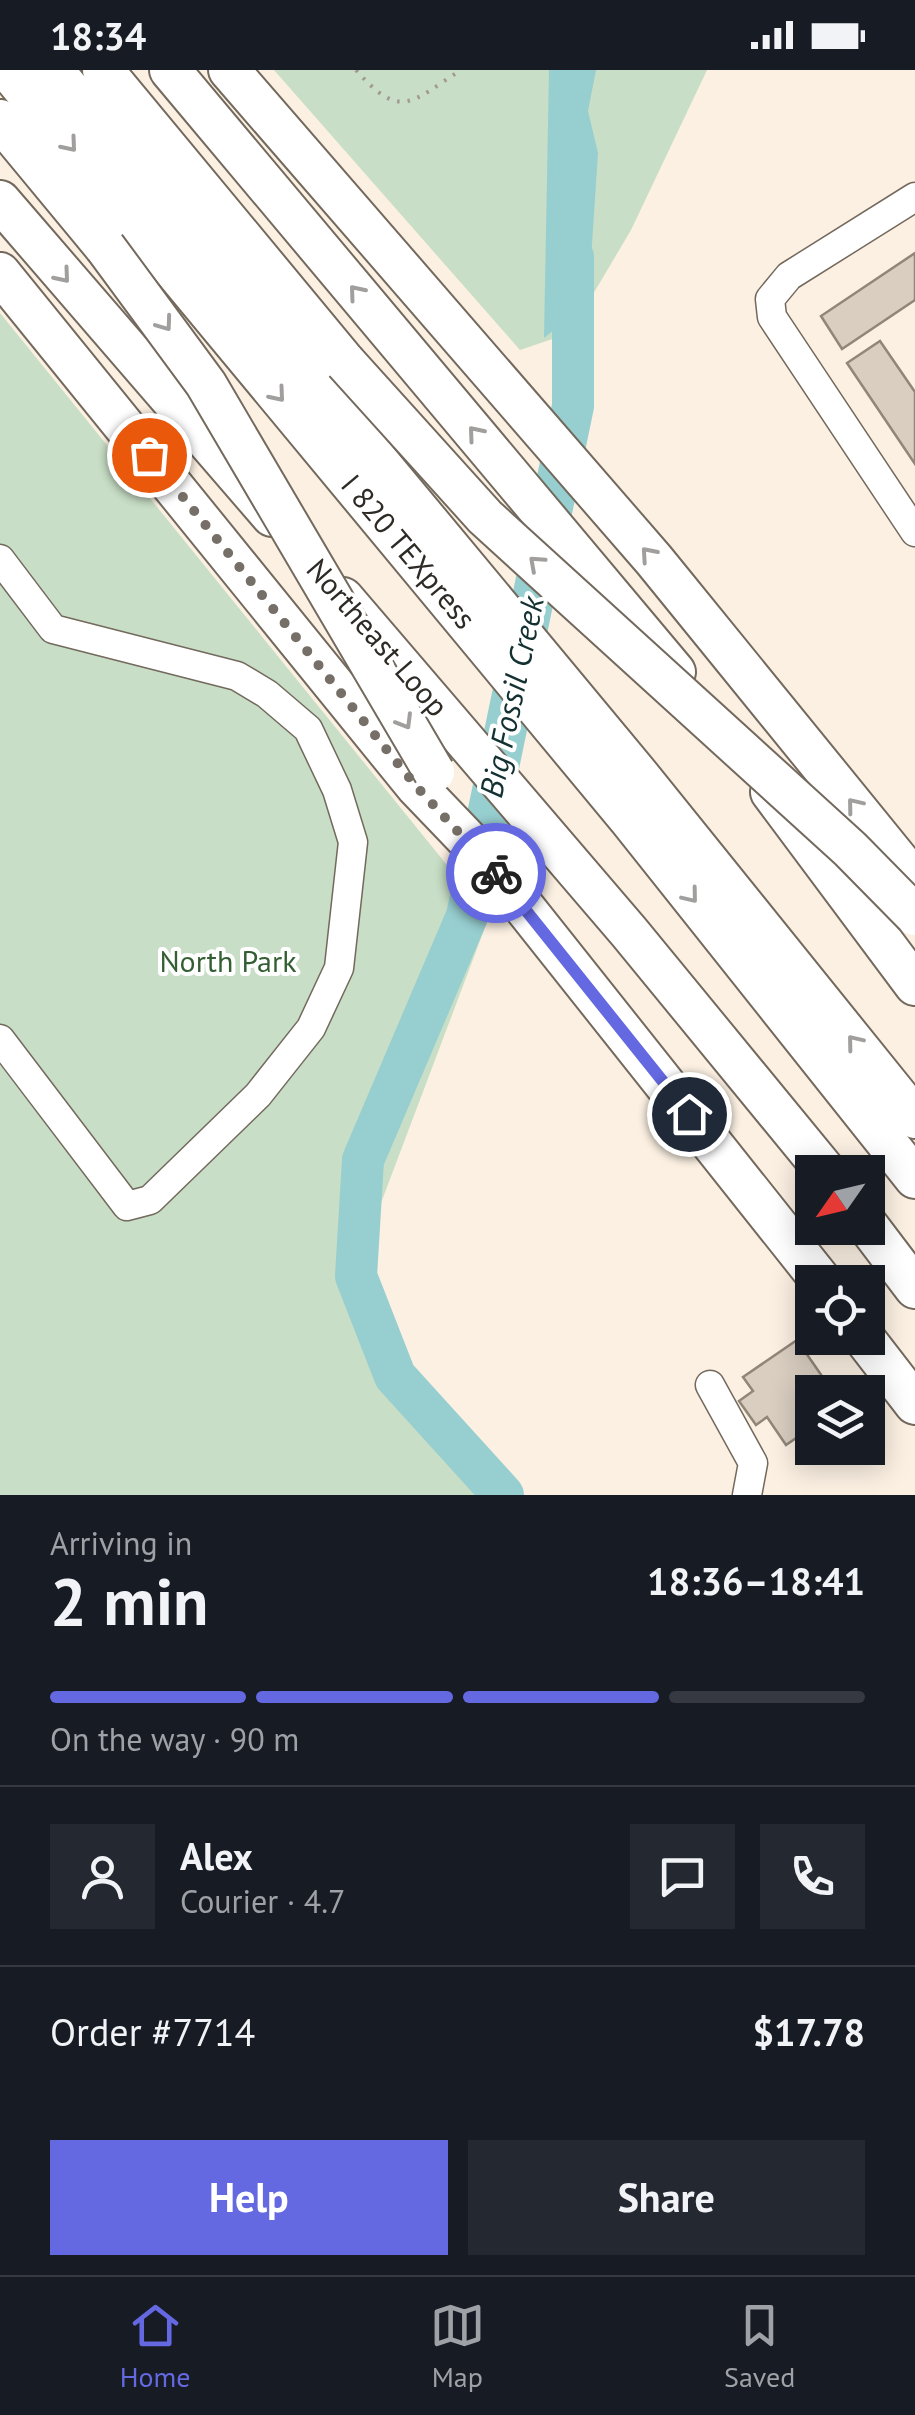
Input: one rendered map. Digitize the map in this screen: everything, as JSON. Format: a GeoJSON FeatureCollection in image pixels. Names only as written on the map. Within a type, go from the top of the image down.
{"type":"FeatureCollection","features":[{"type":"Feature","properties":{"kind":"highway","name":"I 820 TEXpress"},"geometry":{"type":"LineString","coordinates":[[8,70],[630,820],[915,1178]]}},
{"type":"Feature","properties":{"kind":"highway","name":"I 820 TEXpress"},"geometry":{"type":"LineString","coordinates":[[54,70],[637,774],[915,1118]]}},
{"type":"Feature","properties":{"kind":"highway"},"geometry":{"type":"LineString","coordinates":[[103,70],[344,362],[486,517],[850,848],[915,915]]}},
{"type":"Feature","properties":{"kind":"highway"},"geometry":{"type":"LineString","coordinates":[[170,70],[672,669],[792,819],[915,985]]}},
{"type":"Feature","properties":{"kind":"highway"},"geometry":{"type":"LineString","coordinates":[[229,70],[654,560],[915,881]]}},
{"type":"Feature","properties":{"kind":"highway"},"geometry":{"type":"LineString","coordinates":[[0,120],[105,247],[206,384],[485,858]]}},
{"type":"Feature","properties":{"kind":"highway","name":"Northeast Loop"},"geometry":{"type":"LineString","coordinates":[[0,201],[629,932],[812,1155]]}},
{"type":"Feature","properties":{"kind":"highway"},"geometry":{"type":"LineString","coordinates":[[0,272],[416,786],[485,858],[809,1265]]}},
{"type":"Feature","properties":{"kind":"highway"},"geometry":{"type":"LineString","coordinates":[[882,1245],[915,1288]]}},
{"type":"Feature","properties":{"kind":"highway"},"geometry":{"type":"LineString","coordinates":[[877,1355],[915,1404]]}},
{"type":"Feature","properties":{"kind":"lane"},"geometry":{"type":"LineString","coordinates":[[915,197],[790,276],[770,299],[772,317],[915,532]]}},
{"type":"Feature","properties":{"kind":"lane"},"geometry":{"type":"LineString","coordinates":[[0,559],[53,629],[237,676],[266,694],[308,729],[338,790],[353,842],[339,968],[311,1028],[258,1095],[150,1200],[127,1206],[0,1039]]}},
{"type":"Feature","properties":{"kind":"lane"},"geometry":{"type":"LineString","coordinates":[[710,1385],[753,1462],[747,1495]]}},
{"type":"Feature","properties":{"kind":"path"},"geometry":{"type":"LineString","coordinates":[[356,70],[386,100],[402,104],[423,98],[461,70]]}},
{"type":"Feature","properties":{"kind":"green space"},"geometry":{"type":"Polygon","coordinates":[[[274,70],[707,70],[631,230],[570,333],[520,350],[274,70]]]}},
{"type":"Feature","properties":{"kind":"green space","name":"North Park"},"geometry":{"type":"Polygon","coordinates":[[[0,313],[489,917],[353,1277],[476,1495],[0,1495],[0,313]]]}},
{"type":"Feature","properties":{"kind":"water"},"geometry":{"type":"Polygon","coordinates":[[[549,70],[596,70],[588,111],[598,153],[589,289],[579,309],[544,338],[549,70]]]}},
{"type":"Feature","properties":{"kind":"building"},"geometry":{"type":"Polygon","coordinates":[[[915,253],[915,300],[842,349],[821,316],[915,253]]]}},
{"type":"Feature","properties":{"kind":"building"},"geometry":{"type":"Polygon","coordinates":[[[880,341],[915,392],[915,464],[847,363],[880,341]]]}},
{"type":"Feature","properties":{"kind":"building"},"geometry":{"type":"Polygon","coordinates":[[[795,1341],[795,1355],[807,1355],[821,1375],[795,1375],[795,1439],[786,1445],[767,1417],[756,1425],[739,1401],[753,1391],[743,1377],[795,1341]]]}},
{"type":"Feature","properties":{"kind":"waterway","name":"Big Fossil Creek"},"geometry":{"type":"LineString","coordinates":[[503,1495],[395,1376],[356,1276],[363,1160],[467,916],[573,406],[573,257]]}},
{"type":"Feature","properties":{"kind":"way so far"},"geometry":{"type":"LineString","coordinates":[[149,455],[416,786],[496,873]]}},
{"type":"Feature","properties":{"kind":"route"},"geometry":{"type":"LineString","coordinates":[[496,873],[689,1114]]}}]}
